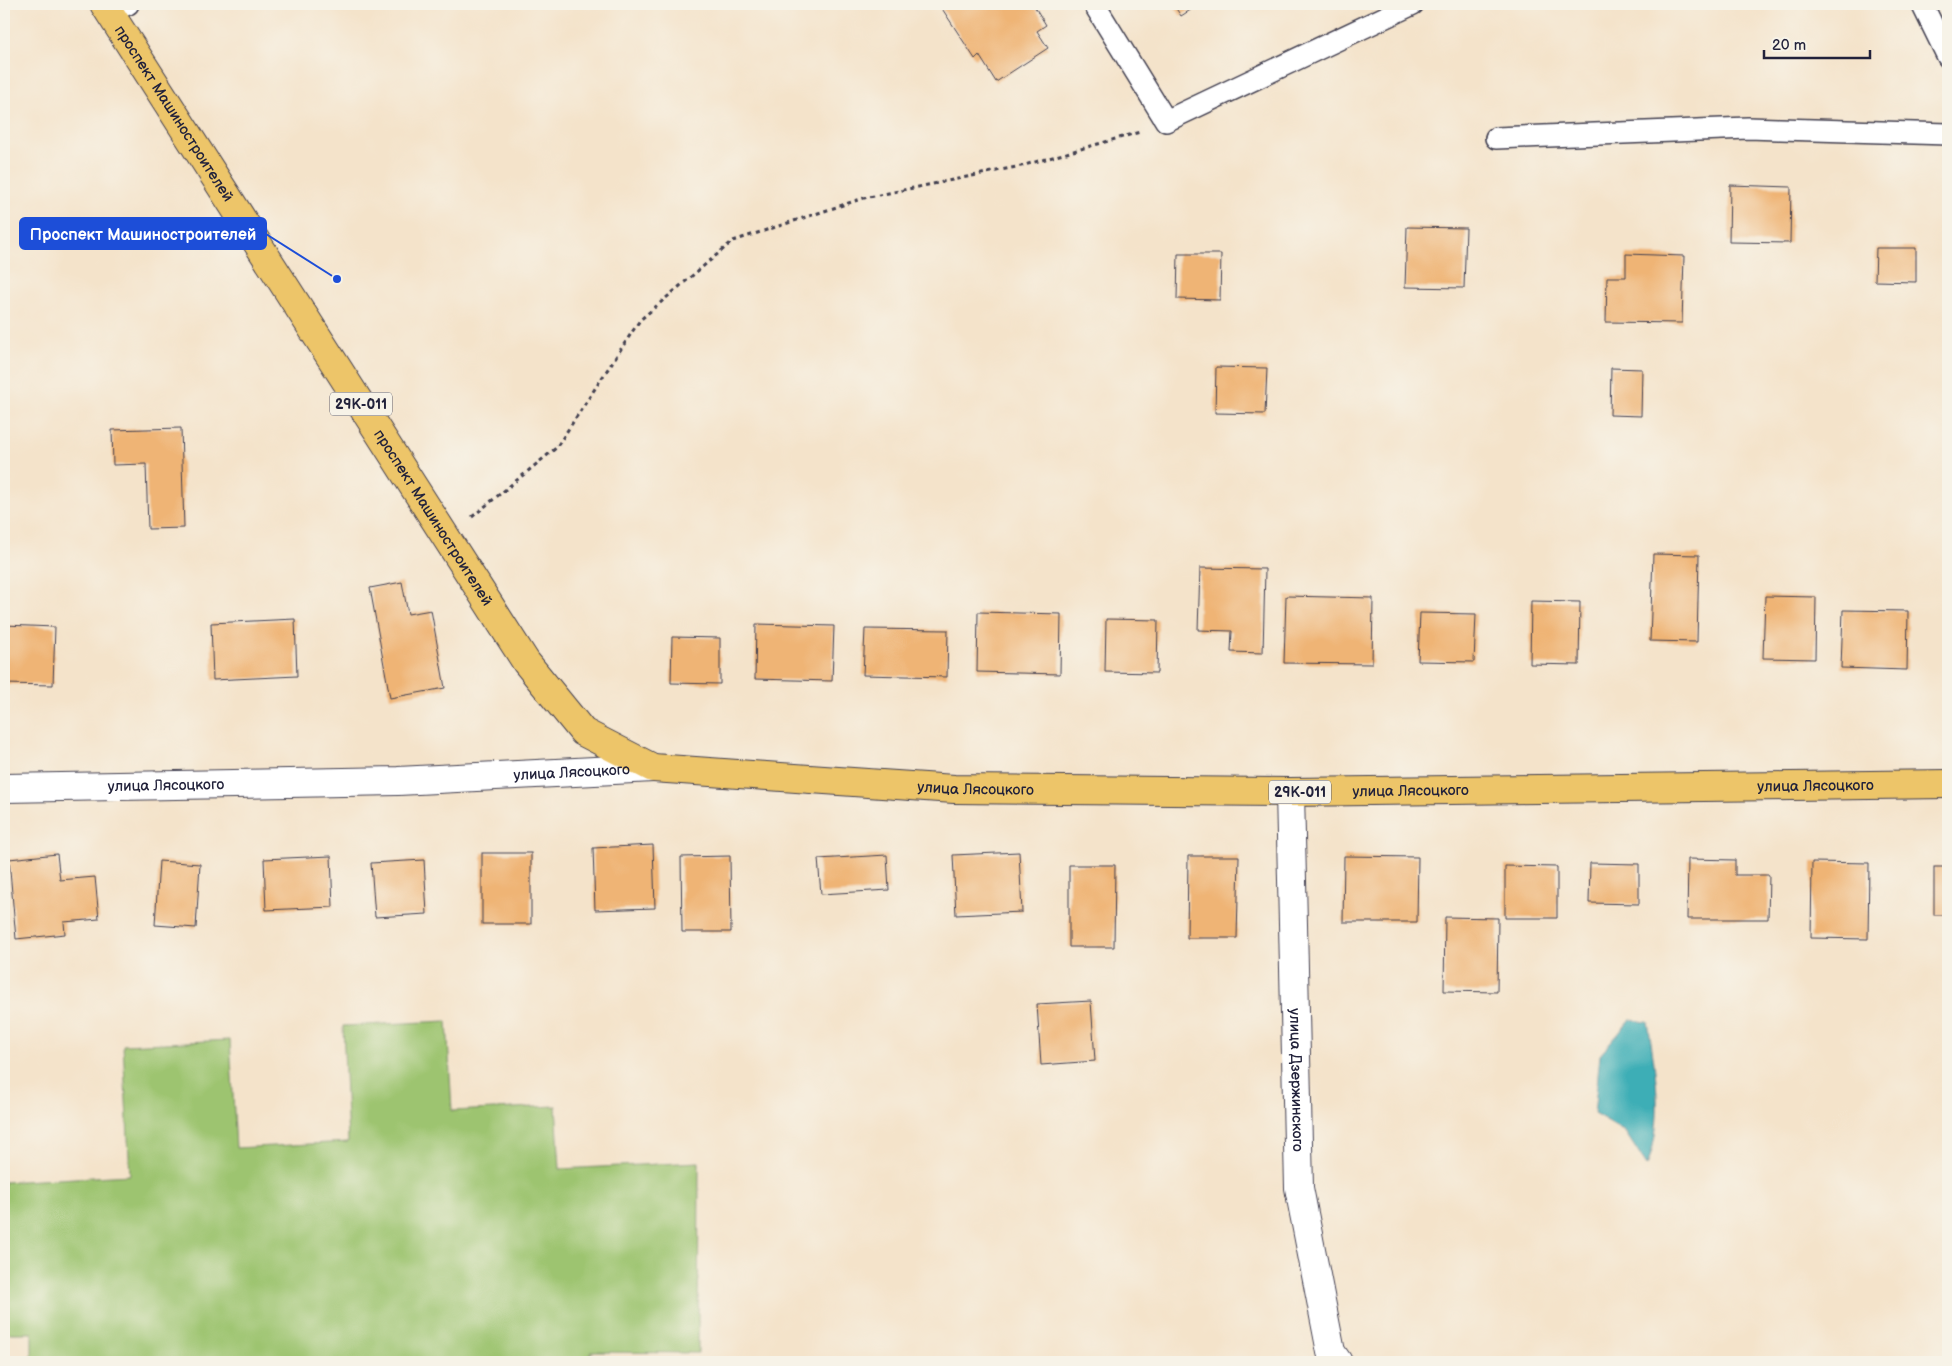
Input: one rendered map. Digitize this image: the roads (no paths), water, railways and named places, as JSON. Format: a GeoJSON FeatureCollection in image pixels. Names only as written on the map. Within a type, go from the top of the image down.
{"type":"FeatureCollection","features":[{"type":"Feature","properties":{"kind":"main road","name":"проспект Машиностроителей"},"geometry":{"type":"LineString","coordinates":[[114,6],[446,538],[526,662],[583,732],[653,768]]}},
{"type":"Feature","properties":{"kind":"main road","name":"улица Лясоцкого"},"geometry":{"type":"LineString","coordinates":[[653,768],[954,789],[1290,792],[1948,784]]}},
{"type":"Feature","properties":{"kind":"street","name":"улица Лясоцкого"},"geometry":{"type":"LineString","coordinates":[[4,788],[398,781],[653,768]]}},
{"type":"Feature","properties":{"kind":"street","name":"улица Дзержинского"},"geometry":{"type":"LineString","coordinates":[[1290,792],[1299,1188],[1331,1352],[1338,1362]]}},
{"type":"Feature","properties":{"kind":"lane"},"geometry":{"type":"LineString","coordinates":[[1094,4],[1166,121],[1413,4]]}},
{"type":"Feature","properties":{"kind":"lane"},"geometry":{"type":"LineString","coordinates":[[1922,4],[1948,57]]}},
{"type":"Feature","properties":{"kind":"lane"},"geometry":{"type":"LineString","coordinates":[[1496,138],[1748,128],[1948,134]]}},
{"type":"Feature","properties":{"kind":"water"},"geometry":{"type":"Polygon","coordinates":[[[1630,1020],[1648,1022],[1656,1076],[1656,1130],[1647,1166],[1625,1132],[1594,1114],[1600,1055],[1630,1020]]]}},
{"type":"Feature","properties":{"kind":"place","name":"Проспект Машиностроителей"},"geometry":{"type":"Point","coordinates":[337,279]}}]}
